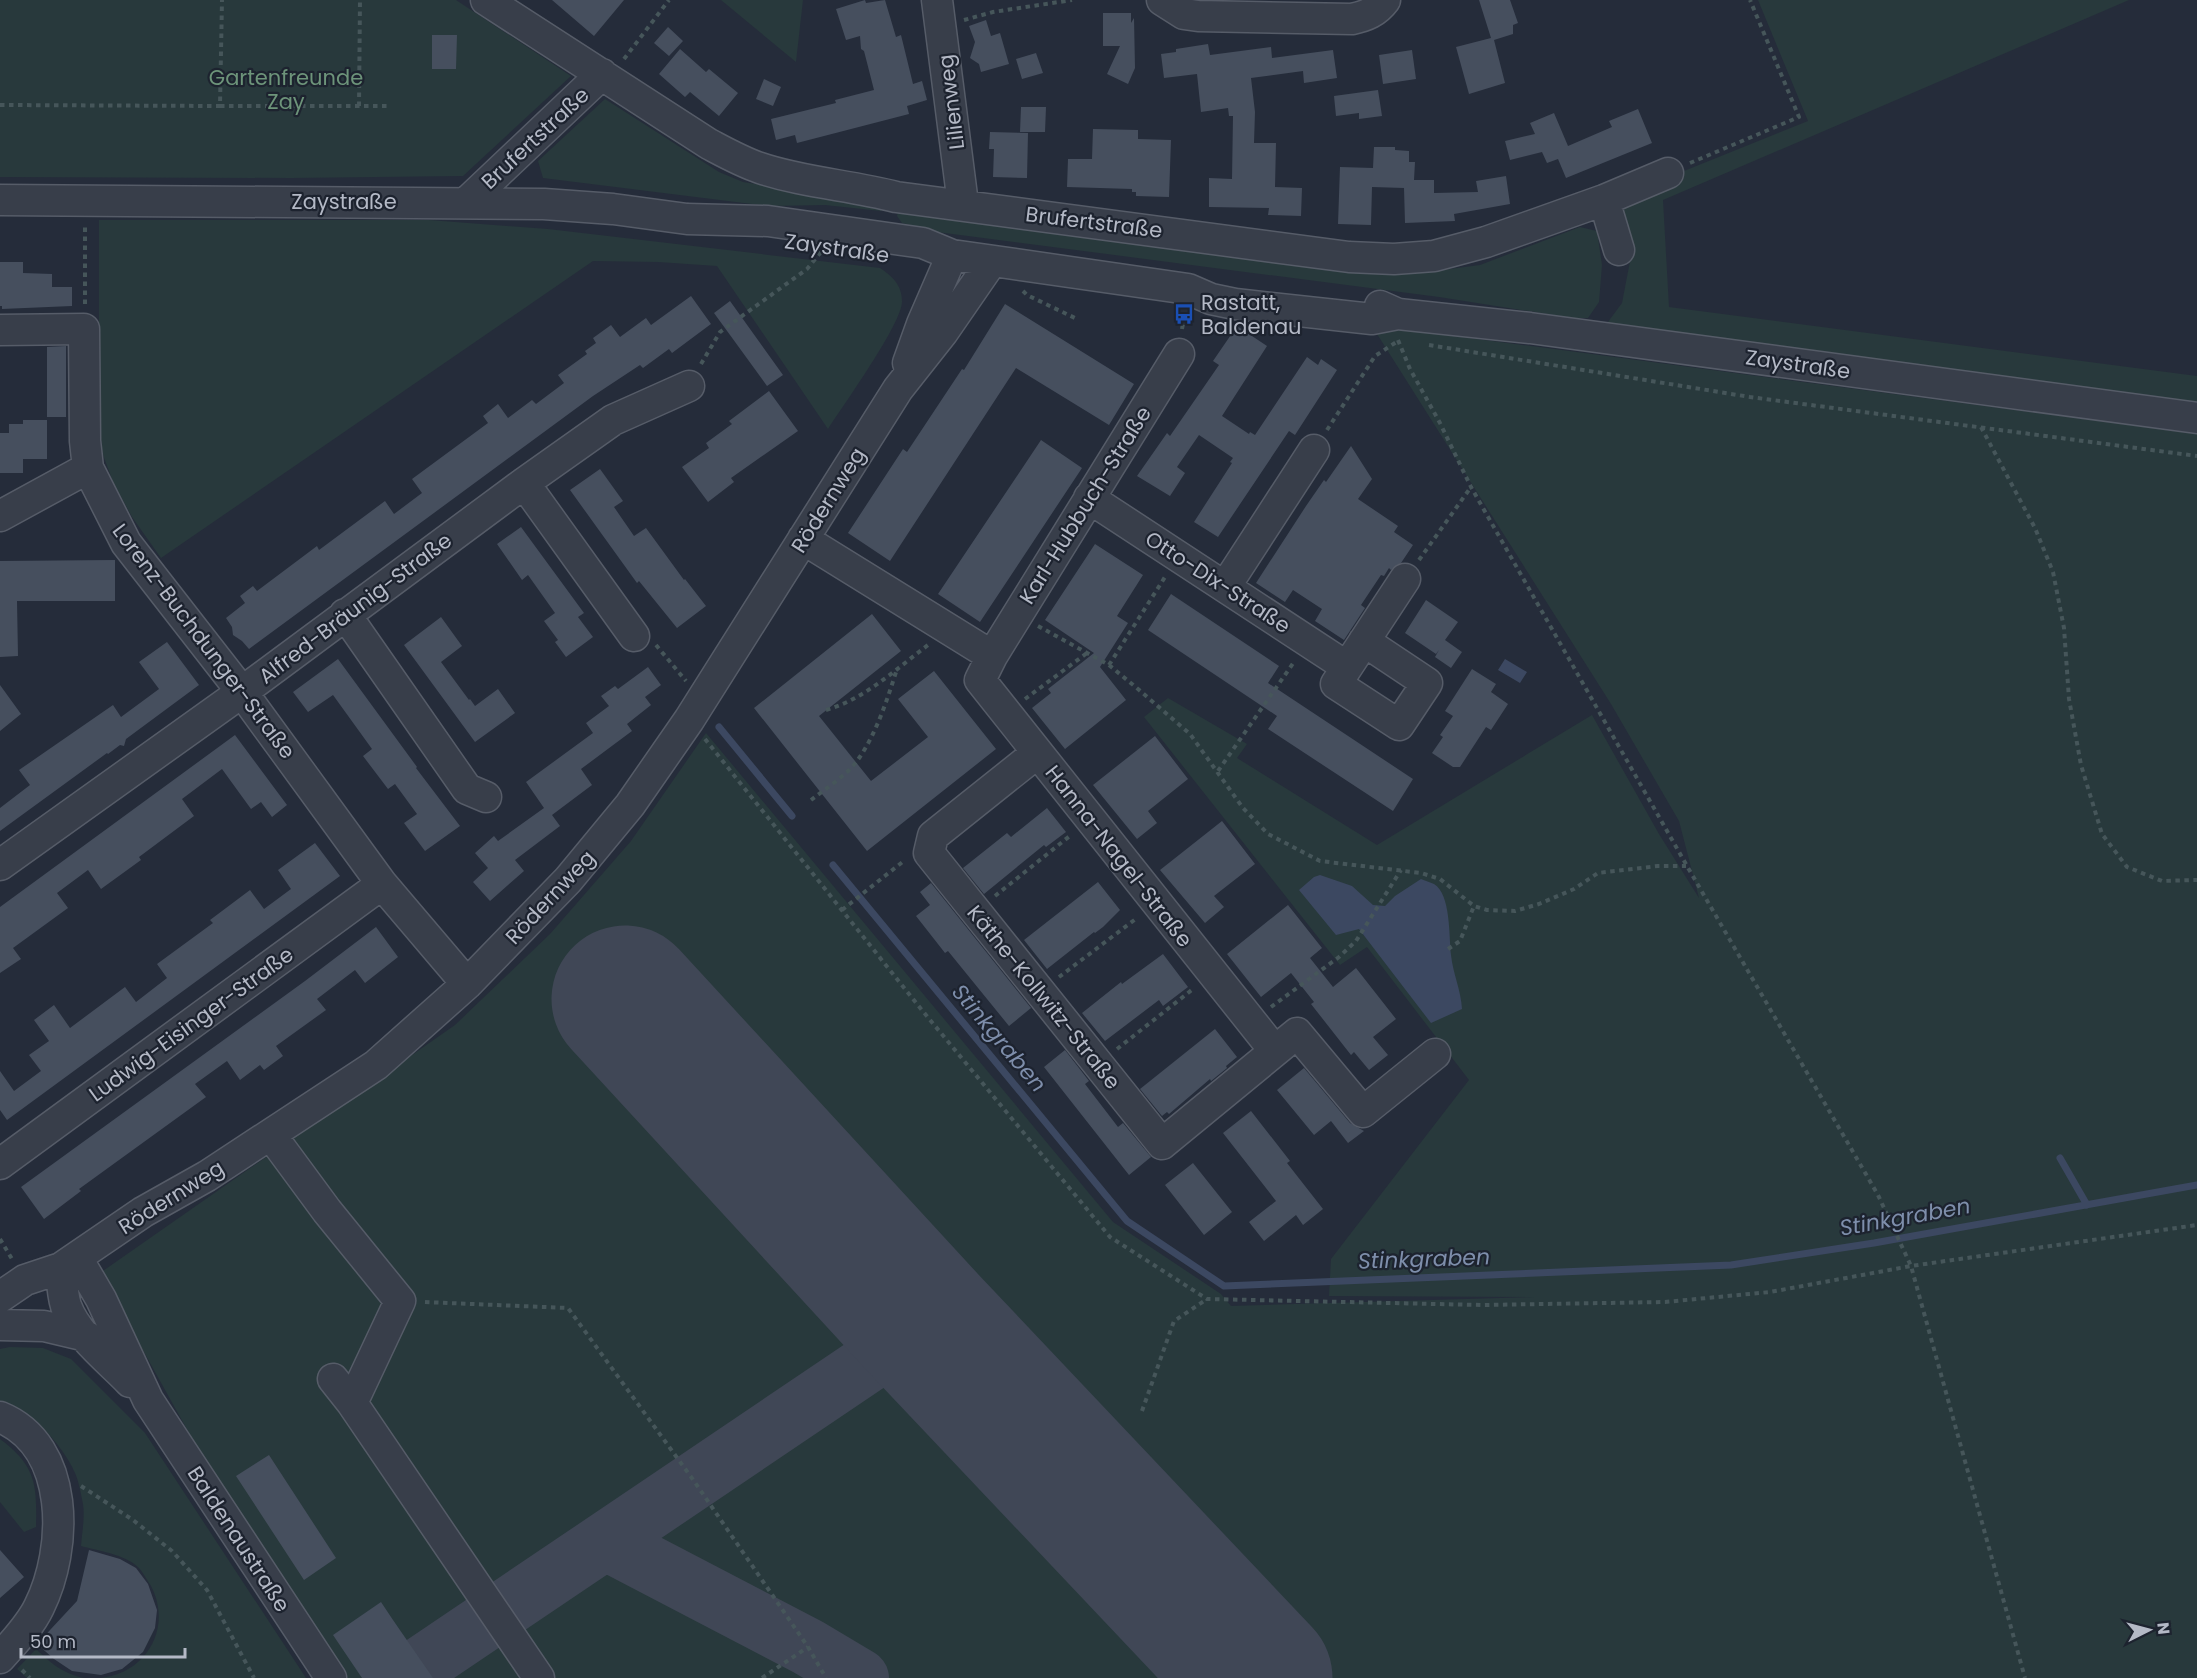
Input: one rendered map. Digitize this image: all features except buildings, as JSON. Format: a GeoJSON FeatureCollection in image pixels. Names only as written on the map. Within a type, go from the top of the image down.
{"type":"FeatureCollection","features":[{"type":"Feature","properties":{"kind":"street","name":"Brufertstraße"},"geometry":{"type":"LineString","coordinates":[[486,0],[709,144],[733,157],[760,168],[791,176],[896,197],[963,204],[1349,257],[1394,259],[1434,256],[1486,242],[1604,200],[1668,173]]}},
{"type":"Feature","properties":{"kind":"street"},"geometry":{"type":"LineString","coordinates":[[1162,0],[1184,15],[1352,18],[1367,15],[1379,8],[1384,0]]}},
{"type":"Feature","properties":{"kind":"street","name":"Lilienweg"},"geometry":{"type":"LineString","coordinates":[[939,13],[963,204]]}},
{"type":"Feature","properties":{"kind":"street","name":"Brufertstraße"},"geometry":{"type":"LineString","coordinates":[[467,202],[606,76]]}},
{"type":"Feature","properties":{"kind":"street","name":"Zaystraße"},"geometry":{"type":"LineString","coordinates":[[0,200],[544,204],[601,208],[687,219],[768,221],[923,243],[952,255],[1188,289],[1211,299],[1235,304],[1372,319],[1398,327],[1530,328],[2197,418]]}},
{"type":"Feature","properties":{"kind":"street"},"geometry":{"type":"LineString","coordinates":[[1604,200],[1619,250]]}},
{"type":"Feature","properties":{"kind":"street","name":"Zaystraße"},"geometry":{"type":"LineString","coordinates":[[687,219],[762,237],[825,247],[921,259],[952,255]]}},
{"type":"Feature","properties":{"kind":"street","name":"Rödernweg"},"geometry":{"type":"LineString","coordinates":[[898,388],[922,324],[952,255]]}},
{"type":"Feature","properties":{"kind":"street","name":"Rödernweg"},"geometry":{"type":"LineString","coordinates":[[0,1320],[36,1298],[69,1263],[142,1212],[207,1176],[376,1065],[467,984],[568,880],[630,805],[696,710],[898,388],[943,332],[992,261]]}},
{"type":"Feature","properties":{"kind":"street"},"geometry":{"type":"LineString","coordinates":[[0,330],[84,329]]}},
{"type":"Feature","properties":{"kind":"street","name":"Lorenz-Buchdunger-Straße"},"geometry":{"type":"LineString","coordinates":[[84,329],[84,441],[88,468],[126,543],[242,692],[382,884],[467,984]]}},
{"type":"Feature","properties":{"kind":"street","name":"Karl-Hubbuch-Straße"},"geometry":{"type":"LineString","coordinates":[[992,656],[1179,354]]}},
{"type":"Feature","properties":{"kind":"street","name":"Alfred-Bräunig-Straße"},"geometry":{"type":"LineString","coordinates":[[0,865],[242,692],[345,614],[613,420],[689,386]]}},
{"type":"Feature","properties":{"kind":"street"},"geometry":{"type":"LineString","coordinates":[[1225,587],[1314,450]]}},
{"type":"Feature","properties":{"kind":"street"},"geometry":{"type":"LineString","coordinates":[[0,516],[88,468]]}},
{"type":"Feature","properties":{"kind":"street"},"geometry":{"type":"LineString","coordinates":[[524,483],[634,636]]}},
{"type":"Feature","properties":{"kind":"street","name":"Otto-Dix-Straße"},"geometry":{"type":"LineString","coordinates":[[1089,498],[1347,667]]}},
{"type":"Feature","properties":{"kind":"street"},"geometry":{"type":"LineString","coordinates":[[803,539],[992,656]]}},
{"type":"Feature","properties":{"kind":"street"},"geometry":{"type":"LineString","coordinates":[[1364,641],[1427,683],[1399,725],[1336,684],[1364,641],[1406,579]]}},
{"type":"Feature","properties":{"kind":"street"},"geometry":{"type":"LineString","coordinates":[[345,614],[467,789],[486,797]]}},
{"type":"Feature","properties":{"kind":"street","name":"Hanna-Nagel-Straße"},"geometry":{"type":"LineString","coordinates":[[992,656],[980,680],[1274,1050]]}},
{"type":"Feature","properties":{"kind":"street"},"geometry":{"type":"LineString","coordinates":[[933,837],[1038,753]]}},
{"type":"Feature","properties":{"kind":"street","name":"Käthe-Kollwitz-Straße"},"geometry":{"type":"LineString","coordinates":[[933,837],[929,853],[1162,1144],[1274,1050]]}},
{"type":"Feature","properties":{"kind":"street","name":"Ludwig-Eisinger-Straße"},"geometry":{"type":"LineString","coordinates":[[0,1164],[382,884]]}},
{"type":"Feature","properties":{"kind":"street"},"geometry":{"type":"LineString","coordinates":[[1274,1050],[1297,1033],[1363,1112],[1435,1054]]}},
{"type":"Feature","properties":{"kind":"street"},"geometry":{"type":"LineString","coordinates":[[271,1135],[327,1210],[400,1301],[352,1403]]}},
{"type":"Feature","properties":{"kind":"street","name":"Rödernweg"},"geometry":{"type":"LineString","coordinates":[[0,1297],[25,1280],[69,1263]]}},
{"type":"Feature","properties":{"kind":"street","name":"Baldenaustraße"},"geometry":{"type":"LineString","coordinates":[[69,1263],[62,1291],[73,1319],[86,1336],[148,1400]]}},
{"type":"Feature","properties":{"kind":"street","name":"Baldenaustraße"},"geometry":{"type":"LineString","coordinates":[[69,1263],[101,1299],[148,1400],[331,1678]]}},
{"type":"Feature","properties":{"kind":"street"},"geometry":{"type":"LineString","coordinates":[[0,1325],[44,1326],[86,1336]]}},
{"type":"Feature","properties":{"kind":"street"},"geometry":{"type":"LineString","coordinates":[[333,1379],[352,1403],[540,1678]]}},
{"type":"Feature","properties":{"kind":"street"},"geometry":{"type":"LineString","coordinates":[[0,1417],[20,1428],[37,1447],[54,1485],[59,1533],[49,1582],[39,1609],[0,1658]]}},
{"type":"Feature","properties":{"kind":"path"},"geometry":{"type":"LineString","coordinates":[[220,106],[222,0]]}},
{"type":"Feature","properties":{"kind":"path"},"geometry":{"type":"LineString","coordinates":[[358,106],[360,0]]}},
{"type":"Feature","properties":{"kind":"path"},"geometry":{"type":"LineString","coordinates":[[606,76],[669,0]]}},
{"type":"Feature","properties":{"kind":"path"},"geometry":{"type":"LineString","coordinates":[[939,13],[993,12],[1072,0]]}},
{"type":"Feature","properties":{"kind":"path"},"geometry":{"type":"LineString","coordinates":[[1668,173],[1799,117],[1750,0]]}},
{"type":"Feature","properties":{"kind":"path"},"geometry":{"type":"LineString","coordinates":[[0,105],[387,105]]}},
{"type":"Feature","properties":{"kind":"path"},"geometry":{"type":"LineString","coordinates":[[84,329],[85,200]]}},
{"type":"Feature","properties":{"kind":"path"},"geometry":{"type":"LineString","coordinates":[[689,386],[720,332],[807,269],[825,247]]}},
{"type":"Feature","properties":{"kind":"path"},"geometry":{"type":"LineString","coordinates":[[1179,354],[1188,289]]}},
{"type":"Feature","properties":{"kind":"path"},"geometry":{"type":"LineString","coordinates":[[1398,327],[1407,342]]}},
{"type":"Feature","properties":{"kind":"path"},"geometry":{"type":"LineString","coordinates":[[1314,450],[1376,356],[1398,327]]}},
{"type":"Feature","properties":{"kind":"path"},"geometry":{"type":"LineString","coordinates":[[1398,327],[1410,369],[1440,423],[1471,487],[1687,867],[1878,1195],[1897,1233],[1911,1266],[2025,1678]]}},
{"type":"Feature","properties":{"kind":"path"},"geometry":{"type":"LineString","coordinates":[[1419,344],[1750,397],[2197,456]]}},
{"type":"Feature","properties":{"kind":"path"},"geometry":{"type":"LineString","coordinates":[[1981,427],[2035,528],[2052,572],[2064,628],[2069,699],[2082,765],[2102,834],[2127,867],[2162,881],[2197,880]]}},
{"type":"Feature","properties":{"kind":"path"},"geometry":{"type":"LineString","coordinates":[[1406,579],[1471,487]]}},
{"type":"Feature","properties":{"kind":"path"},"geometry":{"type":"LineString","coordinates":[[1109,665],[1166,576]]}},
{"type":"Feature","properties":{"kind":"path"},"geometry":{"type":"LineString","coordinates":[[1017,614],[1109,665],[1190,734],[1243,808],[1268,834],[1320,861],[1421,873],[1440,879],[1465,902],[1474,906],[1487,910],[1515,911],[1539,904],[1574,888],[1598,873],[1658,866],[1687,867]]}},
{"type":"Feature","properties":{"kind":"path"},"geometry":{"type":"LineString","coordinates":[[826,710],[844,705],[869,691],[948,630]]}},
{"type":"Feature","properties":{"kind":"path"},"geometry":{"type":"LineString","coordinates":[[634,636],[652,640],[696,710],[842,910],[1110,1237],[1207,1299],[1482,1305],[1665,1302],[1770,1292],[1911,1266],[2197,1225]]}},
{"type":"Feature","properties":{"kind":"path"},"geometry":{"type":"LineString","coordinates":[[1218,771],[1308,641]]}},
{"type":"Feature","properties":{"kind":"path"},"geometry":{"type":"LineString","coordinates":[[1006,714],[1087,653]]}},
{"type":"Feature","properties":{"kind":"path"},"geometry":{"type":"LineString","coordinates":[[811,801],[849,771],[885,709],[897,669]]}},
{"type":"Feature","properties":{"kind":"path"},"geometry":{"type":"LineString","coordinates":[[976,912],[1090,819]]}},
{"type":"Feature","properties":{"kind":"path"},"geometry":{"type":"LineString","coordinates":[[842,910],[933,837]]}},
{"type":"Feature","properties":{"kind":"path"},"geometry":{"type":"LineString","coordinates":[[1251,1022],[1339,957],[1356,940],[1401,870]]}},
{"type":"Feature","properties":{"kind":"path"},"geometry":{"type":"LineString","coordinates":[[1040,991],[1157,903]]}},
{"type":"Feature","properties":{"kind":"path"},"geometry":{"type":"LineString","coordinates":[[1450,948],[1464,935],[1474,906]]}},
{"type":"Feature","properties":{"kind":"path"},"geometry":{"type":"LineString","coordinates":[[1098,1064],[1212,973]]}},
{"type":"Feature","properties":{"kind":"path"},"geometry":{"type":"LineString","coordinates":[[1142,1411],[1174,1321],[1207,1299]]}},
{"type":"Feature","properties":{"kind":"path"},"geometry":{"type":"LineString","coordinates":[[400,1301],[568,1308],[694,1481],[808,1647],[826,1678]]}},
{"type":"Feature","properties":{"kind":"path"},"geometry":{"type":"LineString","coordinates":[[54,1485],[74,1481],[133,1520],[172,1551],[207,1590],[254,1678]]}},
{"type":"Feature","properties":{"kind":"path"},"geometry":{"type":"LineString","coordinates":[[762,1678],[808,1647]]}},
{"type":"Feature","properties":{"kind":"green space","name":"Gartenfreunde Zay"},"geometry":{"type":"Polygon","coordinates":[[[0,0],[456,0],[571,76],[463,176],[0,177],[0,0]]]}},
{"type":"Feature","properties":{"kind":"green space"},"geometry":{"type":"Polygon","coordinates":[[[721,0],[803,0],[796,62],[721,0]]]}},
{"type":"Feature","properties":{"kind":"green space"},"geometry":{"type":"Polygon","coordinates":[[[1758,0],[2129,0],[1663,200],[1669,307],[2197,376],[2197,410],[1605,326],[1622,303],[1631,256],[1622,196],[1808,121],[1758,0]]]}},
{"type":"Feature","properties":{"kind":"green space"},"geometry":{"type":"Polygon","coordinates":[[[605,99],[719,172],[743,182],[882,203],[881,211],[825,205],[769,206],[543,178],[538,161],[605,99]]]}},
{"type":"Feature","properties":{"kind":"green space"},"geometry":{"type":"Polygon","coordinates":[[[899,208],[1368,273],[1427,272],[1480,265],[1580,227],[1597,231],[1602,265],[1599,302],[1588,318],[1573,318],[1439,297],[937,232],[902,223],[897,216],[899,208]]]}},
{"type":"Feature","properties":{"kind":"green space"},"geometry":{"type":"Polygon","coordinates":[[[99,220],[429,220],[548,229],[880,268],[895,282],[902,295],[902,301],[900,312],[883,345],[828,429],[717,266],[593,261],[161,558],[132,517],[113,482],[102,452],[99,413],[99,220]]]}},
{"type":"Feature","properties":{"kind":"green space"},"geometry":{"type":"Polygon","coordinates":[[[1402,329],[2197,434],[2197,1678],[346,1678],[308,1623],[204,1460],[100,1273],[455,1025],[550,934],[631,841],[706,733],[1113,1222],[1221,1294],[1231,1306],[1536,1297],[1329,1296],[1331,1259],[1469,1080],[1367,947],[1340,965],[1144,717],[1168,698],[1247,744],[1237,758],[1377,845],[1592,715],[1659,834],[1699,898],[1679,821],[1611,704],[1377,334],[1402,329]]]}},
{"type":"Feature","properties":{"kind":"green space"},"geometry":{"type":"Polygon","coordinates":[[[43,1348],[71,1359],[145,1433],[306,1678],[100,1678],[116,1675],[130,1668],[151,1646],[157,1633],[159,1618],[157,1602],[151,1586],[138,1567],[126,1559],[81,1546],[83,1504],[78,1480],[70,1463],[54,1440],[33,1419],[10,1404],[0,1401],[0,1349],[43,1348]]]}},
{"type":"Feature","properties":{"kind":"green space"},"geometry":{"type":"Polygon","coordinates":[[[0,1439],[21,1458],[35,1487],[36,1527],[24,1532],[0,1502],[0,1439]]]}},
{"type":"Feature","properties":{"kind":"green space"},"geometry":{"type":"Polygon","coordinates":[[[36,1649],[58,1667],[84,1678],[27,1678],[17,1669],[36,1649]]]}},
{"type":"Feature","properties":{"kind":"water"},"geometry":{"type":"Polygon","coordinates":[[[1505,659],[1527,672],[1520,683],[1498,670],[1505,659]]]}},
{"type":"Feature","properties":{"kind":"water"},"geometry":{"type":"Polygon","coordinates":[[[1320,875],[1352,886],[1373,905],[1385,906],[1395,896],[1421,879],[1440,889],[1446,906],[1452,962],[1462,1009],[1431,1023],[1359,929],[1336,935],[1299,890],[1314,877],[1320,875]]]}},
{"type":"Feature","properties":{"kind":"waterway","name":"Stinkgraben"},"geometry":{"type":"LineString","coordinates":[[719,727],[792,816]]}},
{"type":"Feature","properties":{"kind":"waterway","name":"Stinkgraben"},"geometry":{"type":"LineString","coordinates":[[833,865],[1127,1221],[1224,1286],[1731,1265],[1874,1243],[2197,1185]]}},
{"type":"Feature","properties":{"kind":"waterway"},"geometry":{"type":"LineString","coordinates":[[2060,1158],[2087,1205]]}},
{"type":"Feature","properties":{"kind":"taxiway"},"geometry":{"type":"LineString","coordinates":[[423,1664],[925,1325]]}},
{"type":"Feature","properties":{"kind":"taxiway"},"geometry":{"type":"LineString","coordinates":[[605,1541],[808,1647],[860,1678]]}},
{"type":"Feature","properties":{"kind":"runway"},"geometry":{"type":"LineString","coordinates":[[625,999],[925,1325],[1259,1678]]}},
{"type":"Feature","properties":{"kind":"place","name":"Rastatt, Baldenau"},"geometry":{"type":"Point","coordinates":[1184,314]}}]}
